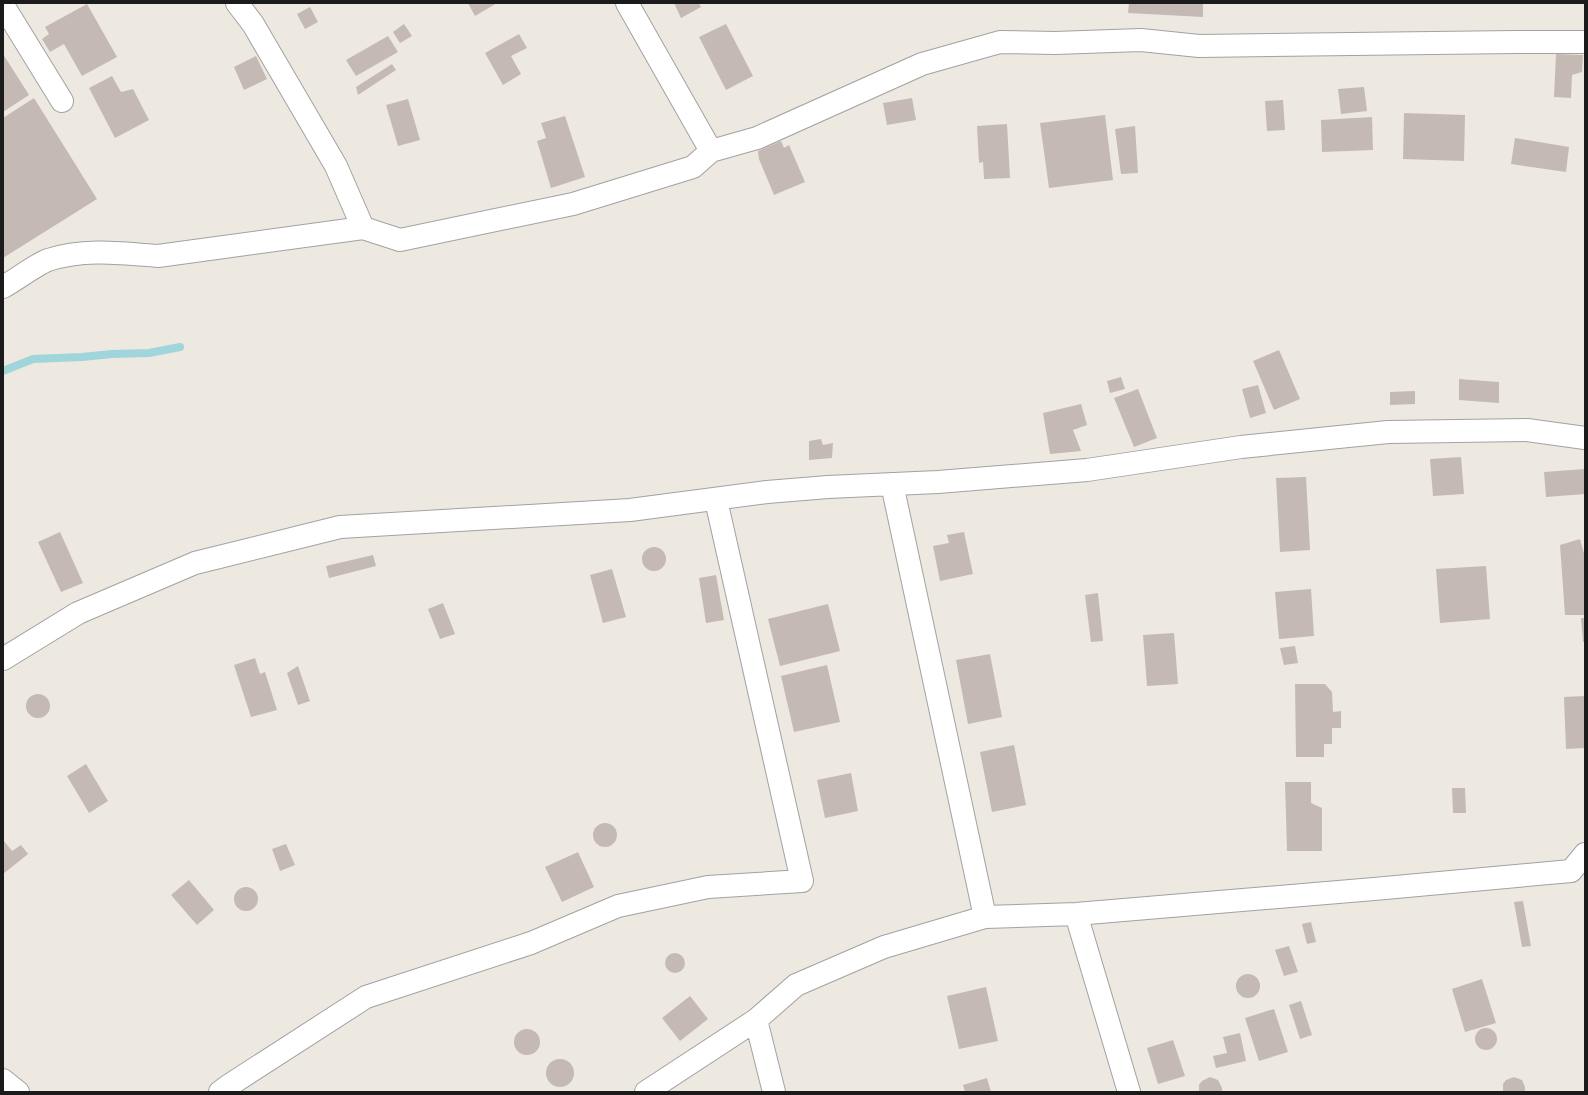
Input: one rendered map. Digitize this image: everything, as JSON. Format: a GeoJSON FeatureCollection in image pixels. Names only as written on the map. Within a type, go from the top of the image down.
{"type":"FeatureCollection","features":[{"type":"Feature","properties":{"kind":"street"},"geometry":{"type":"LineString","coordinates":[[237,3],[253,24],[336,166],[363,228]]}},
{"type":"Feature","properties":{"kind":"street"},"geometry":{"type":"LineString","coordinates":[[627,3],[712,151]]}},
{"type":"Feature","properties":{"kind":"street"},"geometry":{"type":"LineString","coordinates":[[3,5],[62,101]]}},
{"type":"Feature","properties":{"kind":"street"},"geometry":{"type":"LineString","coordinates":[[3,287],[47,260],[77,253],[124,253],[158,256],[363,228],[400,240],[573,204],[693,167],[712,151],[757,138],[922,64],[1000,42],[1055,43],[1141,40],[1199,46],[1585,42]]}},
{"type":"Feature","properties":{"kind":"street"},"geometry":{"type":"LineString","coordinates":[[3,659],[78,613],[195,563],[340,527],[630,510],[716,500],[767,492],[1087,470],[1241,447],[1388,432],[1527,430],[1585,438]]}},
{"type":"Feature","properties":{"kind":"street"},"geometry":{"type":"LineString","coordinates":[[892,484],[985,917]]}},
{"type":"Feature","properties":{"kind":"street"},"geometry":{"type":"LineString","coordinates":[[220,1092],[366,998],[531,943],[618,906],[708,887],[802,881],[716,500]]}},
{"type":"Feature","properties":{"kind":"street"},"geometry":{"type":"LineString","coordinates":[[646,1092],[756,1020],[796,986],[884,947],[985,917],[1076,914],[1374,889],[1570,870],[1585,854]]}},
{"type":"Feature","properties":{"kind":"street"},"geometry":{"type":"LineString","coordinates":[[1076,914],[1129,1092]]}},
{"type":"Feature","properties":{"kind":"street"},"geometry":{"type":"LineString","coordinates":[[756,1020],[774,1092]]}},
{"type":"Feature","properties":{"kind":"street"},"geometry":{"type":"LineString","coordinates":[[3,1080],[18,1092]]}},
{"type":"Feature","properties":{"kind":"building"},"geometry":{"type":"Polygon","coordinates":[[[468,3],[497,3],[475,16],[468,3]]]}},
{"type":"Feature","properties":{"kind":"building"},"geometry":{"type":"Polygon","coordinates":[[[674,3],[699,3],[701,7],[681,18],[674,3]]]}},
{"type":"Feature","properties":{"kind":"building"},"geometry":{"type":"Polygon","coordinates":[[[1129,3],[1203,3],[1203,17],[1128,13],[1129,3]]]}},
{"type":"Feature","properties":{"kind":"building"},"geometry":{"type":"Polygon","coordinates":[[[87,4],[117,57],[82,76],[64,44],[50,52],[42,39],[49,34],[45,27],[87,4]]]}},
{"type":"Feature","properties":{"kind":"building"},"geometry":{"type":"Polygon","coordinates":[[[310,7],[318,22],[305,29],[297,14],[310,7]]]}},
{"type":"Feature","properties":{"kind":"building"},"geometry":{"type":"Polygon","coordinates":[[[404,24],[412,36],[400,43],[393,32],[404,24]]]}},
{"type":"Feature","properties":{"kind":"building"},"geometry":{"type":"Polygon","coordinates":[[[726,24],[753,76],[726,90],[699,37],[726,24]]]}},
{"type":"Feature","properties":{"kind":"building"},"geometry":{"type":"Polygon","coordinates":[[[519,34],[527,48],[511,56],[521,74],[503,85],[485,53],[519,34]]]}},
{"type":"Feature","properties":{"kind":"building"},"geometry":{"type":"Polygon","coordinates":[[[388,36],[398,52],[356,76],[346,60],[388,36]]]}},
{"type":"Feature","properties":{"kind":"building"},"geometry":{"type":"Polygon","coordinates":[[[3,54],[29,95],[3,112],[3,54]]]}},
{"type":"Feature","properties":{"kind":"building"},"geometry":{"type":"Polygon","coordinates":[[[1556,54],[1583,55],[1582,72],[1572,75],[1571,98],[1554,97],[1556,54]]]}},
{"type":"Feature","properties":{"kind":"building"},"geometry":{"type":"Polygon","coordinates":[[[256,56],[267,79],[244,90],[234,67],[256,56]]]}},
{"type":"Feature","properties":{"kind":"building"},"geometry":{"type":"Polygon","coordinates":[[[392,64],[396,70],[358,95],[356,87],[392,64]]]}},
{"type":"Feature","properties":{"kind":"building"},"geometry":{"type":"Polygon","coordinates":[[[112,76],[121,92],[133,89],[149,120],[115,138],[89,88],[112,76]]]}},
{"type":"Feature","properties":{"kind":"building"},"geometry":{"type":"Polygon","coordinates":[[[1364,87],[1367,111],[1341,114],[1338,89],[1364,87]]]}},
{"type":"Feature","properties":{"kind":"building"},"geometry":{"type":"Polygon","coordinates":[[[34,98],[97,199],[3,258],[3,118],[34,98]]]}},
{"type":"Feature","properties":{"kind":"building"},"geometry":{"type":"Polygon","coordinates":[[[912,98],[916,120],[887,125],[883,103],[912,98]]]}},
{"type":"Feature","properties":{"kind":"building"},"geometry":{"type":"Polygon","coordinates":[[[408,99],[420,140],[398,146],[386,105],[408,99]]]}},
{"type":"Feature","properties":{"kind":"building"},"geometry":{"type":"Polygon","coordinates":[[[1283,100],[1285,130],[1267,131],[1265,101],[1283,100]]]}},
{"type":"Feature","properties":{"kind":"building"},"geometry":{"type":"Polygon","coordinates":[[[1404,113],[1465,115],[1464,161],[1403,159],[1404,113]]]}},
{"type":"Feature","properties":{"kind":"building"},"geometry":{"type":"Polygon","coordinates":[[[1105,115],[1113,180],[1049,188],[1040,123],[1105,115]]]}},
{"type":"Feature","properties":{"kind":"building"},"geometry":{"type":"Polygon","coordinates":[[[565,116],[585,177],[551,188],[537,141],[546,138],[541,123],[565,116]]]}},
{"type":"Feature","properties":{"kind":"building"},"geometry":{"type":"Polygon","coordinates":[[[1372,117],[1373,150],[1322,152],[1321,120],[1372,117]]]}},
{"type":"Feature","properties":{"kind":"building"},"geometry":{"type":"Polygon","coordinates":[[[1007,124],[1010,178],[984,179],[983,162],[979,163],[977,126],[1007,124]]]}},
{"type":"Feature","properties":{"kind":"building"},"geometry":{"type":"Polygon","coordinates":[[[1135,126],[1138,173],[1121,174],[1115,129],[1135,126]]]}},
{"type":"Feature","properties":{"kind":"building"},"geometry":{"type":"Polygon","coordinates":[[[1515,138],[1569,147],[1566,172],[1511,164],[1515,138]]]}},
{"type":"Feature","properties":{"kind":"building"},"geometry":{"type":"Polygon","coordinates":[[[781,141],[784,148],[789,145],[805,182],[774,195],[759,159],[758,151],[781,141]]]}},
{"type":"Feature","properties":{"kind":"building"},"geometry":{"type":"Polygon","coordinates":[[[1279,350],[1300,399],[1274,410],[1253,361],[1279,350]]]}},
{"type":"Feature","properties":{"kind":"building"},"geometry":{"type":"Polygon","coordinates":[[[1121,377],[1125,389],[1110,393],[1107,381],[1121,377]]]}},
{"type":"Feature","properties":{"kind":"building"},"geometry":{"type":"Polygon","coordinates":[[[1459,379],[1499,382],[1499,403],[1459,400],[1459,379]]]}},
{"type":"Feature","properties":{"kind":"building"},"geometry":{"type":"Polygon","coordinates":[[[1258,385],[1266,413],[1250,418],[1242,389],[1258,385]]]}},
{"type":"Feature","properties":{"kind":"building"},"geometry":{"type":"Polygon","coordinates":[[[1138,389],[1157,438],[1134,447],[1114,398],[1138,389]]]}},
{"type":"Feature","properties":{"kind":"building"},"geometry":{"type":"Polygon","coordinates":[[[1415,391],[1415,404],[1390,405],[1390,392],[1415,391]]]}},
{"type":"Feature","properties":{"kind":"building"},"geometry":{"type":"Polygon","coordinates":[[[1081,404],[1087,425],[1073,430],[1081,451],[1050,454],[1043,413],[1081,404]]]}},
{"type":"Feature","properties":{"kind":"building"},"geometry":{"type":"Polygon","coordinates":[[[821,439],[823,445],[833,443],[832,458],[809,460],[809,441],[821,439]]]}},
{"type":"Feature","properties":{"kind":"building"},"geometry":{"type":"Polygon","coordinates":[[[1461,457],[1464,494],[1433,496],[1430,459],[1461,457]]]}},
{"type":"Feature","properties":{"kind":"building"},"geometry":{"type":"Polygon","coordinates":[[[1585,469],[1585,494],[1546,497],[1544,472],[1585,469]]]}},
{"type":"Feature","properties":{"kind":"building"},"geometry":{"type":"Polygon","coordinates":[[[1306,477],[1310,550],[1280,552],[1276,478],[1306,477]]]}},
{"type":"Feature","properties":{"kind":"building"},"geometry":{"type":"Polygon","coordinates":[[[60,532],[83,583],[61,592],[38,542],[60,532]]]}},
{"type":"Feature","properties":{"kind":"building"},"geometry":{"type":"Polygon","coordinates":[[[964,532],[973,574],[940,581],[933,546],[949,543],[947,535],[964,532]]]}},
{"type":"Feature","properties":{"kind":"building"},"geometry":{"type":"Polygon","coordinates":[[[1580,539],[1585,557],[1585,615],[1565,615],[1560,545],[1580,539]]]}},
{"type":"Feature","properties":{"kind":"building"},"geometry":{"type":"Polygon","coordinates":[[[654,547],[662,551],[666,559],[662,567],[654,571],[646,567],[642,559],[646,551],[654,547]]]}},
{"type":"Feature","properties":{"kind":"building"},"geometry":{"type":"Polygon","coordinates":[[[373,555],[376,566],[329,578],[326,566],[373,555]]]}},
{"type":"Feature","properties":{"kind":"building"},"geometry":{"type":"Polygon","coordinates":[[[1486,566],[1490,619],[1440,623],[1436,569],[1486,566]]]}},
{"type":"Feature","properties":{"kind":"building"},"geometry":{"type":"Polygon","coordinates":[[[612,569],[626,617],[603,623],[590,575],[612,569]]]}},
{"type":"Feature","properties":{"kind":"building"},"geometry":{"type":"Polygon","coordinates":[[[716,575],[724,620],[706,623],[699,578],[716,575]]]}},
{"type":"Feature","properties":{"kind":"building"},"geometry":{"type":"Polygon","coordinates":[[[1311,589],[1314,636],[1279,639],[1275,592],[1311,589]]]}},
{"type":"Feature","properties":{"kind":"building"},"geometry":{"type":"Polygon","coordinates":[[[1098,593],[1103,641],[1091,642],[1085,595],[1098,593]]]}},
{"type":"Feature","properties":{"kind":"building"},"geometry":{"type":"Polygon","coordinates":[[[443,603],[455,634],[440,639],[428,609],[443,603]]]}},
{"type":"Feature","properties":{"kind":"building"},"geometry":{"type":"Polygon","coordinates":[[[828,604],[840,651],[780,666],[768,619],[828,604]]]}},
{"type":"Feature","properties":{"kind":"building"},"geometry":{"type":"Polygon","coordinates":[[[1581,618],[1585,618],[1585,642],[1583,642],[1581,618]]]}},
{"type":"Feature","properties":{"kind":"building"},"geometry":{"type":"Polygon","coordinates":[[[1174,633],[1178,684],[1147,686],[1143,635],[1174,633]]]}},
{"type":"Feature","properties":{"kind":"building"},"geometry":{"type":"Polygon","coordinates":[[[1295,646],[1298,663],[1284,665],[1280,648],[1295,646]]]}},
{"type":"Feature","properties":{"kind":"building"},"geometry":{"type":"Polygon","coordinates":[[[990,654],[1002,717],[968,724],[956,660],[990,654]]]}},
{"type":"Feature","properties":{"kind":"building"},"geometry":{"type":"Polygon","coordinates":[[[255,658],[260,674],[265,672],[277,710],[251,717],[234,665],[255,658]]]}},
{"type":"Feature","properties":{"kind":"building"},"geometry":{"type":"Polygon","coordinates":[[[827,665],[840,722],[794,732],[781,676],[827,665]]]}},
{"type":"Feature","properties":{"kind":"building"},"geometry":{"type":"Polygon","coordinates":[[[298,666],[310,701],[298,705],[287,673],[298,666]]]}},
{"type":"Feature","properties":{"kind":"building"},"geometry":{"type":"Polygon","coordinates":[[[1295,684],[1325,684],[1332,692],[1333,712],[1341,711],[1341,728],[1332,728],[1332,744],[1324,744],[1324,757],[1296,757],[1295,684]]]}},
{"type":"Feature","properties":{"kind":"building"},"geometry":{"type":"Polygon","coordinates":[[[38,694],[46,698],[50,706],[46,714],[38,718],[30,714],[26,706],[30,698],[38,694]]]}},
{"type":"Feature","properties":{"kind":"building"},"geometry":{"type":"Polygon","coordinates":[[[1585,696],[1585,748],[1566,749],[1564,697],[1585,696]]]}},
{"type":"Feature","properties":{"kind":"building"},"geometry":{"type":"Polygon","coordinates":[[[1014,745],[1026,805],[992,812],[980,752],[1014,745]]]}},
{"type":"Feature","properties":{"kind":"building"},"geometry":{"type":"Polygon","coordinates":[[[86,764],[108,801],[89,813],[67,776],[86,764]]]}},
{"type":"Feature","properties":{"kind":"building"},"geometry":{"type":"Polygon","coordinates":[[[851,773],[858,811],[825,818],[817,780],[851,773]]]}},
{"type":"Feature","properties":{"kind":"building"},"geometry":{"type":"Polygon","coordinates":[[[1285,782],[1311,782],[1311,803],[1322,808],[1322,851],[1287,851],[1285,782]]]}},
{"type":"Feature","properties":{"kind":"building"},"geometry":{"type":"Polygon","coordinates":[[[1452,788],[1465,788],[1466,813],[1453,813],[1452,788]]]}},
{"type":"Feature","properties":{"kind":"building"},"geometry":{"type":"Polygon","coordinates":[[[605,823],[610,824],[616,830],[616,840],[610,846],[605,847],[600,846],[594,840],[593,835],[594,830],[600,824],[605,823]]]}},
{"type":"Feature","properties":{"kind":"building"},"geometry":{"type":"Polygon","coordinates":[[[3,840],[12,851],[21,845],[28,854],[3,874],[3,840]]]}},
{"type":"Feature","properties":{"kind":"building"},"geometry":{"type":"Polygon","coordinates":[[[286,844],[295,865],[280,871],[272,849],[286,844]]]}},
{"type":"Feature","properties":{"kind":"building"},"geometry":{"type":"Polygon","coordinates":[[[578,852],[594,887],[562,902],[545,867],[578,852]]]}},
{"type":"Feature","properties":{"kind":"building"},"geometry":{"type":"Polygon","coordinates":[[[189,880],[214,910],[197,925],[171,895],[189,880]]]}},
{"type":"Feature","properties":{"kind":"building"},"geometry":{"type":"Polygon","coordinates":[[[246,887],[251,888],[257,894],[257,904],[251,910],[246,911],[241,910],[235,904],[234,899],[235,894],[241,888],[246,887]]]}},
{"type":"Feature","properties":{"kind":"building"},"geometry":{"type":"Polygon","coordinates":[[[1523,901],[1531,946],[1522,947],[1514,902],[1523,901]]]}},
{"type":"Feature","properties":{"kind":"building"},"geometry":{"type":"Polygon","coordinates":[[[1311,922],[1316,942],[1307,944],[1302,924],[1311,922]]]}},
{"type":"Feature","properties":{"kind":"building"},"geometry":{"type":"Polygon","coordinates":[[[1289,946],[1298,972],[1284,976],[1275,950],[1289,946]]]}},
{"type":"Feature","properties":{"kind":"building"},"geometry":{"type":"Polygon","coordinates":[[[671,953],[679,953],[685,959],[685,967],[679,973],[671,973],[665,967],[665,959],[671,953]]]}},
{"type":"Feature","properties":{"kind":"building"},"geometry":{"type":"Polygon","coordinates":[[[1248,974],[1256,978],[1260,986],[1256,994],[1248,998],[1240,994],[1236,986],[1240,978],[1248,974]]]}},
{"type":"Feature","properties":{"kind":"building"},"geometry":{"type":"Polygon","coordinates":[[[1482,979],[1496,1023],[1465,1032],[1452,989],[1482,979]]]}},
{"type":"Feature","properties":{"kind":"building"},"geometry":{"type":"Polygon","coordinates":[[[986,987],[998,1041],[959,1049],[947,996],[986,987]]]}},
{"type":"Feature","properties":{"kind":"building"},"geometry":{"type":"Polygon","coordinates":[[[690,996],[708,1019],[680,1041],[662,1018],[690,996]]]}},
{"type":"Feature","properties":{"kind":"building"},"geometry":{"type":"Polygon","coordinates":[[[1301,1001],[1312,1035],[1300,1039],[1289,1005],[1301,1001]]]}},
{"type":"Feature","properties":{"kind":"building"},"geometry":{"type":"Polygon","coordinates":[[[1274,1009],[1288,1052],[1259,1061],[1245,1018],[1274,1009]]]}},
{"type":"Feature","properties":{"kind":"building"},"geometry":{"type":"Polygon","coordinates":[[[1486,1028],[1494,1031],[1497,1039],[1494,1047],[1486,1050],[1478,1047],[1475,1039],[1478,1031],[1486,1028]]]}},
{"type":"Feature","properties":{"kind":"building"},"geometry":{"type":"Polygon","coordinates":[[[527,1029],[536,1033],[540,1042],[536,1051],[527,1055],[518,1051],[514,1042],[518,1033],[527,1029]]]}},
{"type":"Feature","properties":{"kind":"building"},"geometry":{"type":"Polygon","coordinates":[[[1240,1033],[1246,1061],[1216,1068],[1213,1056],[1227,1053],[1223,1037],[1240,1033]]]}},
{"type":"Feature","properties":{"kind":"building"},"geometry":{"type":"Polygon","coordinates":[[[1173,1040],[1185,1076],[1158,1084],[1147,1048],[1173,1040]]]}},
{"type":"Feature","properties":{"kind":"building"},"geometry":{"type":"Polygon","coordinates":[[[560,1059],[570,1063],[574,1073],[570,1083],[560,1087],[550,1083],[546,1073],[550,1063],[560,1059]]]}},
{"type":"Feature","properties":{"kind":"building"},"geometry":{"type":"Polygon","coordinates":[[[1210,1077],[1218,1080],[1222,1088],[1222,1092],[1199,1092],[1199,1085],[1202,1081],[1210,1077]]]}},
{"type":"Feature","properties":{"kind":"building"},"geometry":{"type":"Polygon","coordinates":[[[1514,1077],[1522,1080],[1525,1087],[1525,1092],[1503,1092],[1503,1084],[1506,1080],[1514,1077]]]}},
{"type":"Feature","properties":{"kind":"building"},"geometry":{"type":"Polygon","coordinates":[[[987,1078],[991,1092],[965,1092],[963,1085],[987,1078]]]}},
{"type":"Feature","properties":{"kind":"waterway"},"geometry":{"type":"LineString","coordinates":[[3,371],[33,359],[149,353],[180,347]]}}]}
